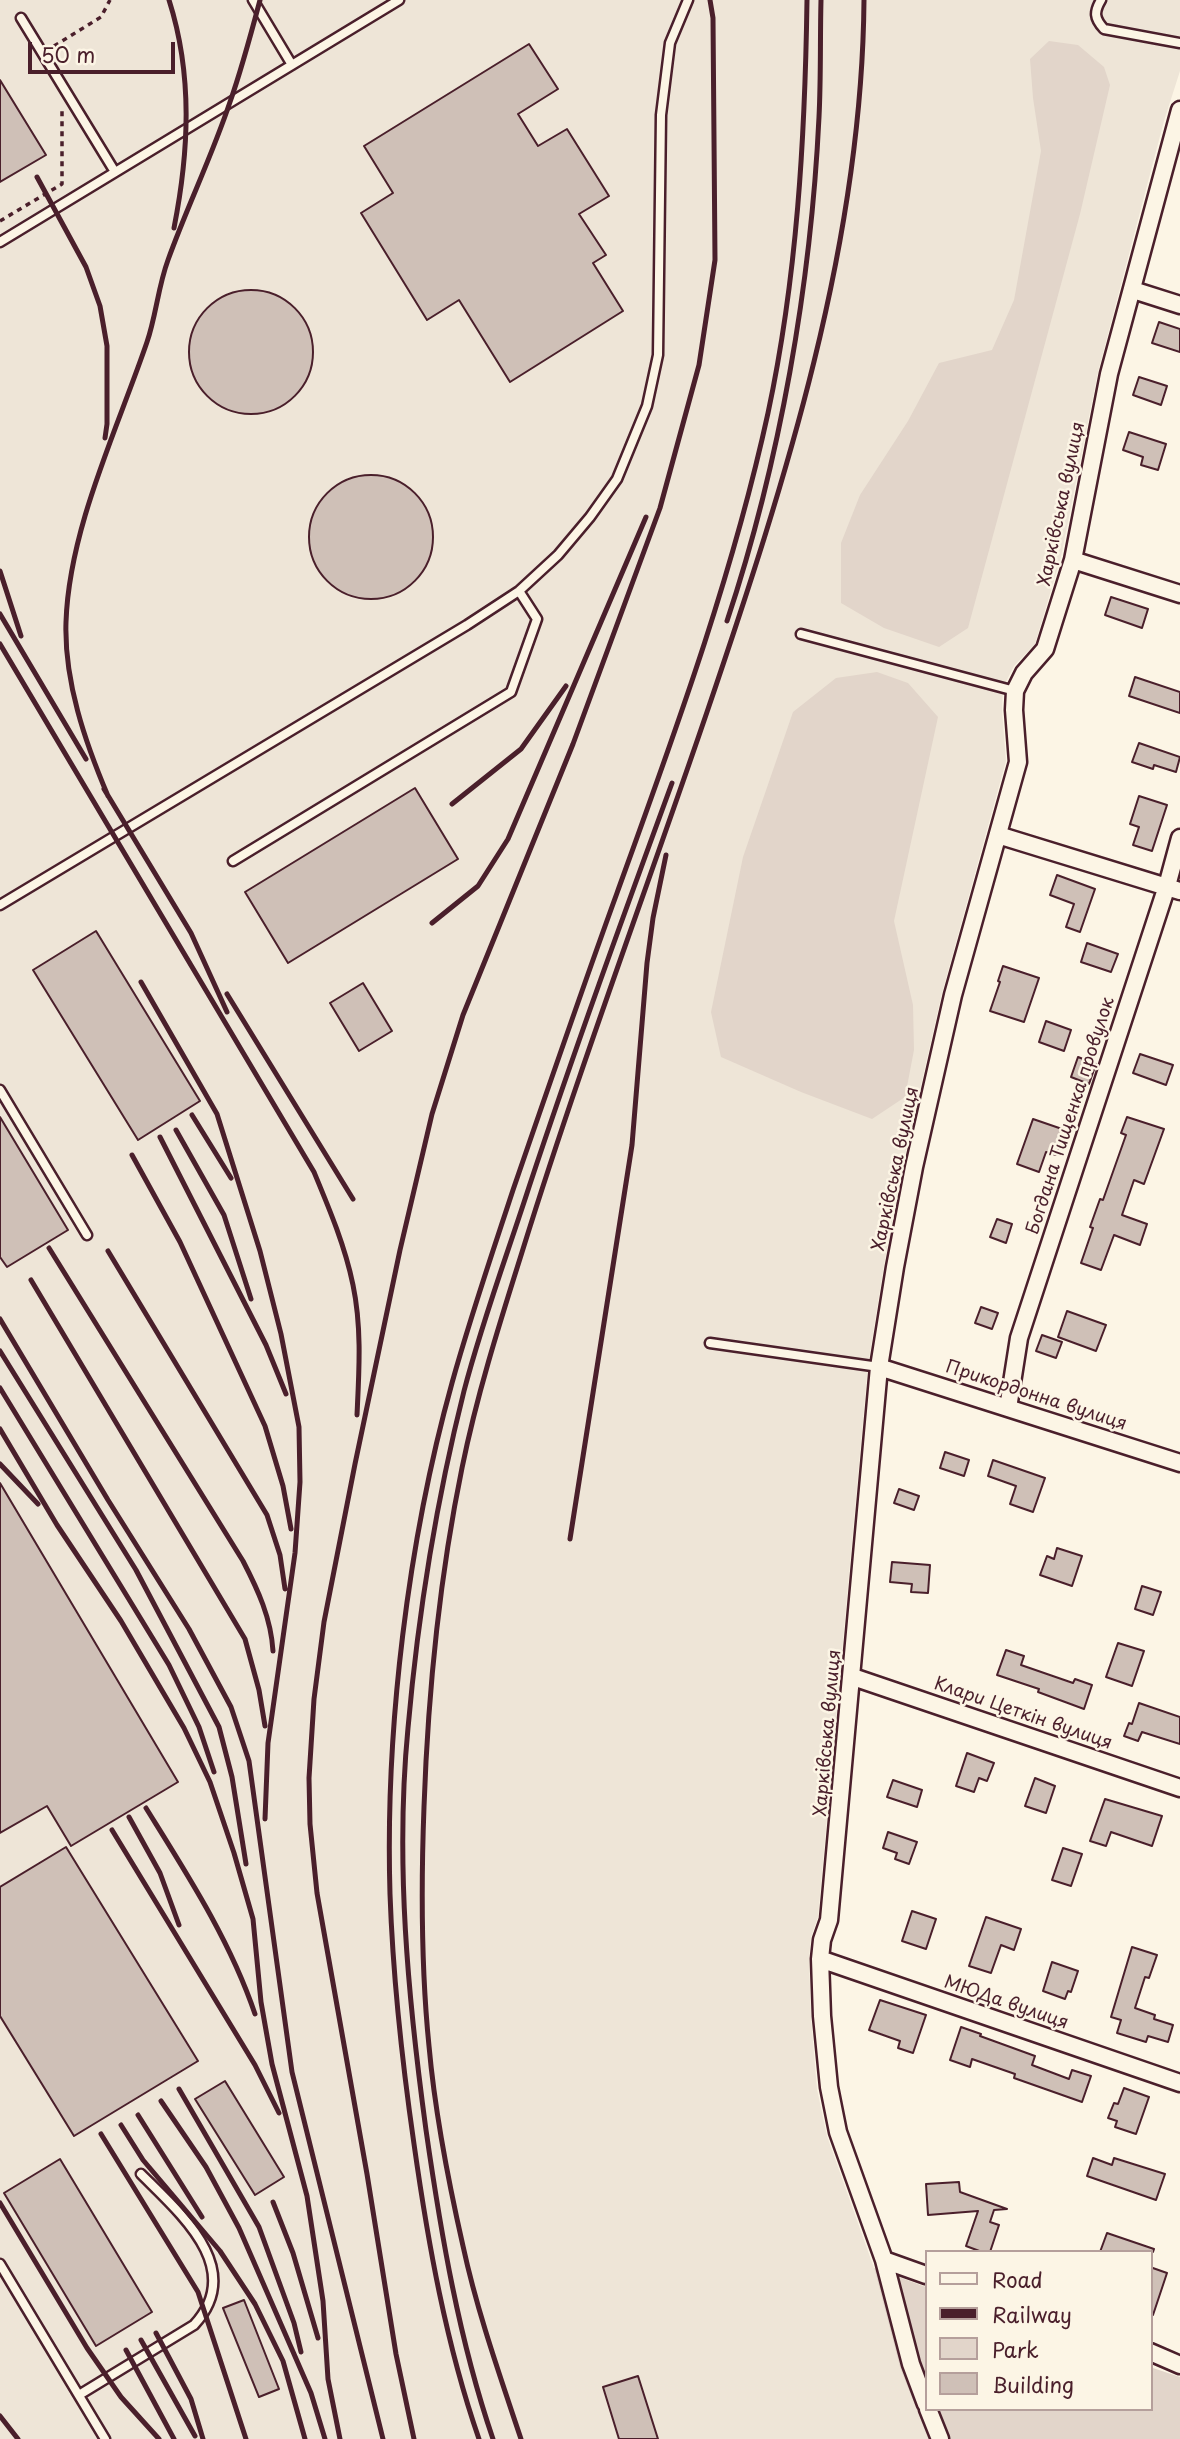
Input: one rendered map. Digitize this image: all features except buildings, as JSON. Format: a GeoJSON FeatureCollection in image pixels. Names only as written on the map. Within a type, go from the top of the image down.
{"type":"FeatureCollection","features":[{"type":"Feature","properties":{"kind":"street","name":"Харківська вулиця"},"geometry":{"type":"LineString","coordinates":[[925,2401],[911,2364],[884,2260],[838,2132],[829,2087],[820,1959],[822,1940],[829,1920],[880,1367],[914,1167],[953,995],[1018,762],[1013,710],[1015,691],[1024,673],[1045,649],[1073,560],[1109,374],[1180,110]]}},
{"type":"Feature","properties":{"kind":"street"},"geometry":{"type":"LineString","coordinates":[[1133,290],[1180,305]]}},
{"type":"Feature","properties":{"kind":"street"},"geometry":{"type":"LineString","coordinates":[[1073,560],[1180,593]]}},
{"type":"Feature","properties":{"kind":"street"},"geometry":{"type":"LineString","coordinates":[[998,835],[1173,888]]}},
{"type":"Feature","properties":{"kind":"street","name":"Богдана Тищенка провулок"},"geometry":{"type":"LineString","coordinates":[[1008,1408],[1019,1338],[1173,888],[1180,838]]}},
{"type":"Feature","properties":{"kind":"street","name":"Прикордонна вулиця"},"geometry":{"type":"LineString","coordinates":[[880,1367],[1180,1463]]}},
{"type":"Feature","properties":{"kind":"street","name":"Клари Цеткін вулиця"},"geometry":{"type":"LineString","coordinates":[[853,1677],[1180,1788]]}},
{"type":"Feature","properties":{"kind":"street","name":"МЮДа вулиця"},"geometry":{"type":"LineString","coordinates":[[820,1959],[1180,2083]]}},
{"type":"Feature","properties":{"kind":"street"},"geometry":{"type":"LineString","coordinates":[[884,2260],[925,2275]]}},
{"type":"Feature","properties":{"kind":"street"},"geometry":{"type":"LineString","coordinates":[[1152,2353],[1180,2365]]}},
{"type":"Feature","properties":{"kind":"street"},"geometry":{"type":"LineString","coordinates":[[930,2411],[940,2439]]}},
{"type":"Feature","properties":{"kind":"lane"},"geometry":{"type":"LineString","coordinates":[[253,0],[292,65]]}},
{"type":"Feature","properties":{"kind":"lane"},"geometry":{"type":"LineString","coordinates":[[0,242],[399,0]]}},
{"type":"Feature","properties":{"kind":"lane"},"geometry":{"type":"LineString","coordinates":[[0,905],[467,625],[519,591],[558,555],[590,517],[617,479],[647,405],[658,355],[661,115],[670,43],[688,0]]}},
{"type":"Feature","properties":{"kind":"lane"},"geometry":{"type":"LineString","coordinates":[[1101,0],[1095,9],[1096,20],[1104,29],[1180,43]]}},
{"type":"Feature","properties":{"kind":"lane"},"geometry":{"type":"LineString","coordinates":[[21,18],[115,172]]}},
{"type":"Feature","properties":{"kind":"lane"},"geometry":{"type":"LineString","coordinates":[[233,861],[511,692],[537,619],[519,591]]}},
{"type":"Feature","properties":{"kind":"lane"},"geometry":{"type":"LineString","coordinates":[[801,634],[1015,691]]}},
{"type":"Feature","properties":{"kind":"lane"},"geometry":{"type":"LineString","coordinates":[[0,1090],[87,1235]]}},
{"type":"Feature","properties":{"kind":"lane"},"geometry":{"type":"LineString","coordinates":[[710,1343],[880,1367]]}},
{"type":"Feature","properties":{"kind":"lane"},"geometry":{"type":"LineString","coordinates":[[79,2395],[194,2325],[205,2313],[212,2299],[215,2279],[213,2266],[205,2249],[169,2202],[141,2174]]}},
{"type":"Feature","properties":{"kind":"lane"},"geometry":{"type":"LineString","coordinates":[[0,2264],[105,2439]]}},
{"type":"Feature","properties":{"kind":"path"},"geometry":{"type":"LineString","coordinates":[[43,53],[102,17],[110,0]]}},
{"type":"Feature","properties":{"kind":"path"},"geometry":{"type":"LineString","coordinates":[[0,221],[62,184],[63,86]]}},
{"type":"Feature","properties":{"kind":"shaded area"},"geometry":{"type":"Polygon","coordinates":[[[0,0],[1180,0],[1180,71],[1164,121],[1098,372],[1061,557],[1035,644],[1014,666],[1003,688],[1006,761],[942,993],[903,1164],[868,1365],[818,1917],[811,1937],[809,1958],[811,2017],[817,2089],[827,2136],[874,2268],[900,2368],[928,2439],[0,2439],[0,0]]]}},
{"type":"Feature","properties":{"kind":"green space"},"geometry":{"type":"Polygon","coordinates":[[[1049,41],[1078,45],[1104,67],[1110,85],[1080,214],[968,628],[939,647],[884,628],[841,603],[841,543],[860,495],[908,421],[939,363],[992,350],[1014,300],[1041,151],[1030,59],[1049,41]]]}},
{"type":"Feature","properties":{"kind":"green space"},"geometry":{"type":"Polygon","coordinates":[[[877,672],[908,683],[938,717],[894,921],[913,1005],[914,1050],[905,1097],[872,1119],[721,1057],[711,1012],[743,857],[793,712],[836,678],[877,672]]]}},
{"type":"Feature","properties":{"kind":"green space"},"geometry":{"type":"Polygon","coordinates":[[[874,2268],[925,2287],[925,2411],[1152,2411],[1152,2368],[1180,2377],[1180,2439],[928,2439],[900,2368],[874,2268]]]}},
{"type":"Feature","properties":{"kind":"railway"},"geometry":{"type":"LineString","coordinates":[[169,0],[182,57],[186,114],[183,171],[174,228]]}},
{"type":"Feature","properties":{"kind":"railway"},"geometry":{"type":"LineString","coordinates":[[108,796],[91,754],[72,689],[66,644],[69,587],[96,480],[147,342],[168,260],[223,122],[260,0]]}},
{"type":"Feature","properties":{"kind":"railway"},"geometry":{"type":"LineString","coordinates":[[414,2439],[396,2354],[317,1893],[310,1824],[309,1778],[314,1699],[324,1622],[355,1464],[432,1114],[463,1015],[573,744],[660,508],[699,365],[715,260],[713,18],[710,0]]}},
{"type":"Feature","properties":{"kind":"railway"},"geometry":{"type":"LineString","coordinates":[[479,2439],[457,2367],[432,2256],[414,2144],[399,2019],[391,1925],[389,1831],[391,1767],[403,1636],[423,1506],[436,1444],[466,1334],[513,1190],[700,656],[754,475],[778,362],[793,259],[804,104],[807,0]]}},
{"type":"Feature","properties":{"kind":"railway"},"geometry":{"type":"LineString","coordinates":[[727,621],[763,499],[790,372],[800,308],[815,180],[820,102],[821,0]]}},
{"type":"Feature","properties":{"kind":"railway"},"geometry":{"type":"LineString","coordinates":[[521,2439],[475,2295],[452,2196],[435,2096],[426,2016],[423,1837],[428,1722],[441,1594],[462,1468],[498,1331],[544,1182],[736,625],[764,538],[814,362],[850,182],[860,92],[864,0]]}},
{"type":"Feature","properties":{"kind":"railway"},"geometry":{"type":"LineString","coordinates":[[37,177],[86,267],[100,306],[107,346],[105,438]]}},
{"type":"Feature","properties":{"kind":"railway"},"geometry":{"type":"LineString","coordinates":[[432,923],[478,886],[508,839],[646,517]]}},
{"type":"Feature","properties":{"kind":"railway"},"geometry":{"type":"LineString","coordinates":[[0,571],[21,636]]}},
{"type":"Feature","properties":{"kind":"railway"},"geometry":{"type":"LineString","coordinates":[[0,614],[86,759]]}},
{"type":"Feature","properties":{"kind":"railway"},"geometry":{"type":"LineString","coordinates":[[0,644],[314,1172],[341,1242],[356,1301],[359,1334],[357,1415]]}},
{"type":"Feature","properties":{"kind":"railway"},"geometry":{"type":"LineString","coordinates":[[452,804],[521,749],[566,686]]}},
{"type":"Feature","properties":{"kind":"railway"},"geometry":{"type":"LineString","coordinates":[[493,2439],[470,2364],[452,2286],[432,2169],[414,2030],[403,1879],[404,1778],[412,1686],[437,1517],[471,1365],[563,1085],[672,783]]}},
{"type":"Feature","properties":{"kind":"railway"},"geometry":{"type":"LineString","coordinates":[[104,789],[191,933],[227,1012]]}},
{"type":"Feature","properties":{"kind":"railway"},"geometry":{"type":"LineString","coordinates":[[570,1539],[632,1145],[647,963],[666,855]]}},
{"type":"Feature","properties":{"kind":"railway"},"geometry":{"type":"LineString","coordinates":[[141,982],[217,1114],[260,1251],[281,1334],[299,1427],[300,1482],[295,1553],[268,1743],[265,1819]]}},
{"type":"Feature","properties":{"kind":"railway"},"geometry":{"type":"LineString","coordinates":[[227,994],[353,1199]]}},
{"type":"Feature","properties":{"kind":"railway"},"geometry":{"type":"LineString","coordinates":[[192,1115],[231,1178]]}},
{"type":"Feature","properties":{"kind":"railway"},"geometry":{"type":"LineString","coordinates":[[176,1130],[224,1215],[251,1299]]}},
{"type":"Feature","properties":{"kind":"railway"},"geometry":{"type":"LineString","coordinates":[[160,1137],[266,1345],[286,1394]]}},
{"type":"Feature","properties":{"kind":"railway"},"geometry":{"type":"LineString","coordinates":[[132,1155],[180,1242],[265,1426],[283,1486],[291,1529]]}},
{"type":"Feature","properties":{"kind":"railway"},"geometry":{"type":"LineString","coordinates":[[49,1248],[243,1561],[263,1604],[273,1651]]}},
{"type":"Feature","properties":{"kind":"railway"},"geometry":{"type":"LineString","coordinates":[[108,1251],[267,1515],[280,1555],[285,1589]]}},
{"type":"Feature","properties":{"kind":"railway"},"geometry":{"type":"LineString","coordinates":[[31,1280],[245,1639],[259,1690],[265,1726]]}},
{"type":"Feature","properties":{"kind":"railway"},"geometry":{"type":"LineString","coordinates":[[0,1319],[189,1629],[231,1707],[249,1761],[292,2072],[383,2439]]}},
{"type":"Feature","properties":{"kind":"railway"},"geometry":{"type":"LineString","coordinates":[[0,1351],[136,1570],[219,1727],[232,1777],[246,1864]]}},
{"type":"Feature","properties":{"kind":"railway"},"geometry":{"type":"LineString","coordinates":[[0,1388],[169,1665],[199,1727],[214,1772]]}},
{"type":"Feature","properties":{"kind":"railway"},"geometry":{"type":"LineString","coordinates":[[0,1429],[57,1525],[121,1621],[184,1728],[210,1782],[234,1853],[253,1919],[261,2002],[272,2064],[307,2196],[323,2301],[328,2379],[340,2439]]}},
{"type":"Feature","properties":{"kind":"railway"},"geometry":{"type":"LineString","coordinates":[[0,1464],[38,1504]]}},
{"type":"Feature","properties":{"kind":"railway"},"geometry":{"type":"LineString","coordinates":[[146,1808],[220,1934],[255,2014]]}},
{"type":"Feature","properties":{"kind":"railway"},"geometry":{"type":"LineString","coordinates":[[129,1817],[160,1873],[179,1925]]}},
{"type":"Feature","properties":{"kind":"railway"},"geometry":{"type":"LineString","coordinates":[[112,1830],[255,2065],[279,2113]]}},
{"type":"Feature","properties":{"kind":"railway"},"geometry":{"type":"LineString","coordinates":[[179,2089],[259,2227],[294,2323],[301,2352]]}},
{"type":"Feature","properties":{"kind":"railway"},"geometry":{"type":"LineString","coordinates":[[161,2101],[206,2167],[239,2228],[311,2393],[325,2439]]}},
{"type":"Feature","properties":{"kind":"railway"},"geometry":{"type":"LineString","coordinates":[[138,2115],[202,2217]]}},
{"type":"Feature","properties":{"kind":"railway"},"geometry":{"type":"LineString","coordinates":[[121,2125],[143,2160],[220,2251],[255,2304],[283,2361],[305,2439]]}},
{"type":"Feature","properties":{"kind":"railway"},"geometry":{"type":"LineString","coordinates":[[101,2134],[198,2292],[246,2439]]}},
{"type":"Feature","properties":{"kind":"railway"},"geometry":{"type":"LineString","coordinates":[[273,2202],[293,2253],[318,2338]]}},
{"type":"Feature","properties":{"kind":"railway"},"geometry":{"type":"LineString","coordinates":[[0,2203],[87,2348],[121,2397],[159,2439]]}},
{"type":"Feature","properties":{"kind":"railway"},"geometry":{"type":"LineString","coordinates":[[156,2333],[191,2399],[203,2439]]}},
{"type":"Feature","properties":{"kind":"railway"},"geometry":{"type":"LineString","coordinates":[[141,2340],[195,2436]]}},
{"type":"Feature","properties":{"kind":"railway"},"geometry":{"type":"LineString","coordinates":[[126,2350],[174,2439]]}},
{"type":"Feature","properties":{"kind":"railway"},"geometry":{"type":"LineString","coordinates":[[0,2416],[18,2439]]}}]}
